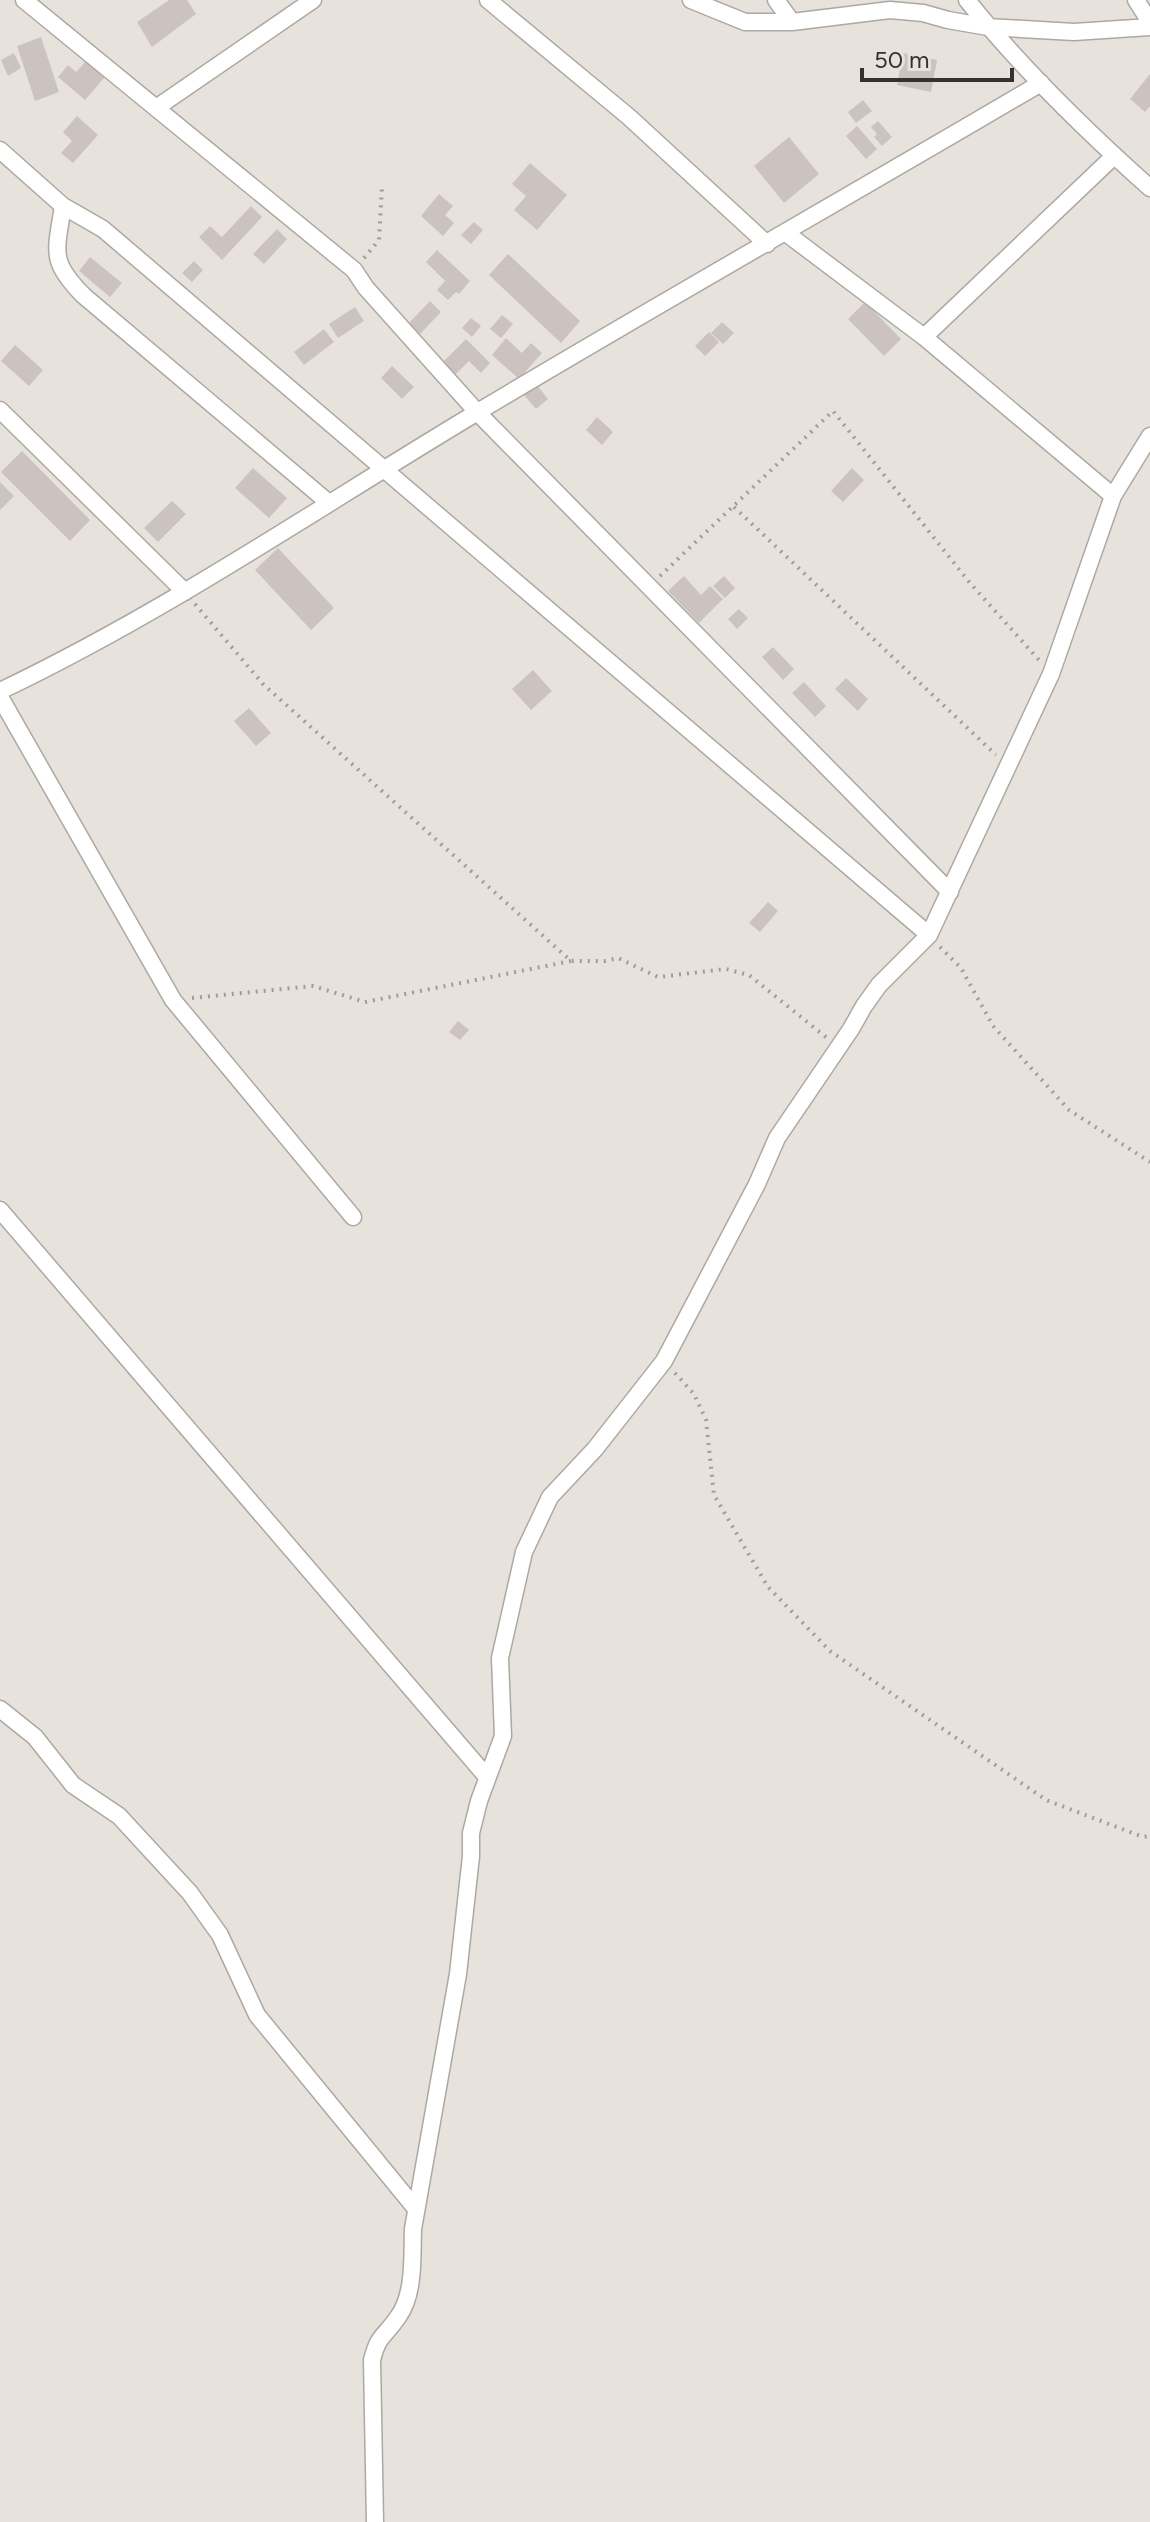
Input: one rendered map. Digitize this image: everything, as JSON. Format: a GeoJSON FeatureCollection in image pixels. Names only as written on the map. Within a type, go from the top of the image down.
{"type":"FeatureCollection","features":[{"type":"Feature","properties":{"kind":"street"},"geometry":{"type":"LineString","coordinates":[[24,0],[354,270],[366,288],[477,412],[950,892]]}},
{"type":"Feature","properties":{"kind":"street"},"geometry":{"type":"LineString","coordinates":[[156,108],[313,0]]}},
{"type":"Feature","properties":{"kind":"street"},"geometry":{"type":"LineString","coordinates":[[488,0],[629,117],[767,244]]}},
{"type":"Feature","properties":{"kind":"street"},"geometry":{"type":"LineString","coordinates":[[691,0],[745,22],[792,22],[890,10],[923,13],[988,27],[1074,32],[1150,24],[1136,0]]}},
{"type":"Feature","properties":{"kind":"street"},"geometry":{"type":"LineString","coordinates":[[776,0],[792,22]]}},
{"type":"Feature","properties":{"kind":"street"},"geometry":{"type":"LineString","coordinates":[[967,0],[1041,83],[1150,188]]}},
{"type":"Feature","properties":{"kind":"street"},"geometry":{"type":"LineString","coordinates":[[0,691],[185,592],[477,412],[1041,83]]}},
{"type":"Feature","properties":{"kind":"street"},"geometry":{"type":"LineString","coordinates":[[0,150],[63,206],[103,229],[929,935]]}},
{"type":"Feature","properties":{"kind":"street"},"geometry":{"type":"LineString","coordinates":[[924,337],[1114,156]]}},
{"type":"Feature","properties":{"kind":"street"},"geometry":{"type":"LineString","coordinates":[[63,206],[56,250],[66,277],[329,503]]}},
{"type":"Feature","properties":{"kind":"street"},"geometry":{"type":"LineString","coordinates":[[786,233],[924,337],[1113,496]]}},
{"type":"Feature","properties":{"kind":"street"},"geometry":{"type":"LineString","coordinates":[[0,410],[185,592]]}},
{"type":"Feature","properties":{"kind":"street"},"geometry":{"type":"LineString","coordinates":[[375,2522],[372,2360],[377,2340],[400,2316],[408,2294],[416,2209],[458,1974],[471,1833],[503,1736],[500,1658],[524,1552],[550,1497],[595,1449],[664,1361],[757,1184],[777,1138],[879,985],[929,935],[1051,674],[1113,496],[1150,436]]}},
{"type":"Feature","properties":{"kind":"street"},"geometry":{"type":"LineString","coordinates":[[0,697],[173,1000],[353,1217]]}},
{"type":"Feature","properties":{"kind":"street"},"geometry":{"type":"LineString","coordinates":[[0,1210],[487,1777]]}},
{"type":"Feature","properties":{"kind":"street"},"geometry":{"type":"LineString","coordinates":[[0,1709],[35,1737],[73,1785],[119,1816],[190,1893],[220,1935],[257,2015],[416,2209]]}},
{"type":"Feature","properties":{"kind":"path"},"geometry":{"type":"LineString","coordinates":[[354,270],[379,240],[382,186]]}},
{"type":"Feature","properties":{"kind":"path"},"geometry":{"type":"LineString","coordinates":[[649,587],[833,411],[970,583],[1051,674]]}},
{"type":"Feature","properties":{"kind":"path"},"geometry":{"type":"LineString","coordinates":[[734,507],[1007,765]]}},
{"type":"Feature","properties":{"kind":"path"},"geometry":{"type":"LineString","coordinates":[[185,592],[263,684],[571,961]]}},
{"type":"Feature","properties":{"kind":"path"},"geometry":{"type":"LineString","coordinates":[[929,935],[961,968],[993,1026],[1069,1110],[1150,1162]]}},
{"type":"Feature","properties":{"kind":"path"},"geometry":{"type":"LineString","coordinates":[[173,1000],[313,986],[365,1002],[571,961],[618,958],[658,977],[726,969],[749,975],[838,1047]]}},
{"type":"Feature","properties":{"kind":"path"},"geometry":{"type":"LineString","coordinates":[[664,1361],[694,1394],[706,1420],[714,1495],[768,1587],[830,1651],[1046,1800],[1143,1837],[1150,1836]]}},
{"type":"Feature","properties":{"kind":"building"},"geometry":{"type":"Polygon","coordinates":[[[169,0],[187,0],[196,14],[152,47],[137,22],[169,0]]]}},
{"type":"Feature","properties":{"kind":"building"},"geometry":{"type":"Polygon","coordinates":[[[41,37],[59,92],[35,101],[17,46],[41,37]]]}},
{"type":"Feature","properties":{"kind":"building"},"geometry":{"type":"Polygon","coordinates":[[[14,53],[21,68],[8,76],[1,60],[14,53]]]}},
{"type":"Feature","properties":{"kind":"building"},"geometry":{"type":"Polygon","coordinates":[[[903,53],[937,60],[931,92],[897,85],[903,53]]]}},
{"type":"Feature","properties":{"kind":"building"},"geometry":{"type":"Polygon","coordinates":[[[86,61],[105,77],[85,100],[58,77],[68,65],[76,72],[86,61]]]}},
{"type":"Feature","properties":{"kind":"building"},"geometry":{"type":"Polygon","coordinates":[[[1150,74],[1150,106],[1145,112],[1130,99],[1150,74]]]}},
{"type":"Feature","properties":{"kind":"building"},"geometry":{"type":"Polygon","coordinates":[[[863,100],[872,111],[856,123],[848,112],[863,100]]]}},
{"type":"Feature","properties":{"kind":"building"},"geometry":{"type":"Polygon","coordinates":[[[77,116],[98,135],[73,163],[61,153],[72,141],[63,132],[77,116]]]}},
{"type":"Feature","properties":{"kind":"building"},"geometry":{"type":"Polygon","coordinates":[[[878,121],[892,137],[882,146],[874,137],[877,134],[871,127],[878,121]]]}},
{"type":"Feature","properties":{"kind":"building"},"geometry":{"type":"Polygon","coordinates":[[[857,126],[877,149],[866,159],[846,136],[857,126]]]}},
{"type":"Feature","properties":{"kind":"building"},"geometry":{"type":"Polygon","coordinates":[[[789,137],[819,174],[784,203],[754,166],[789,137]]]}},
{"type":"Feature","properties":{"kind":"building"},"geometry":{"type":"Polygon","coordinates":[[[530,163],[567,195],[537,230],[514,210],[526,196],[512,184],[530,163]]]}},
{"type":"Feature","properties":{"kind":"building"},"geometry":{"type":"Polygon","coordinates":[[[439,194],[453,206],[445,215],[454,223],[443,236],[421,216],[439,194]]]}},
{"type":"Feature","properties":{"kind":"building"},"geometry":{"type":"Polygon","coordinates":[[[251,206],[262,217],[222,260],[199,237],[210,226],[222,237],[251,206]]]}},
{"type":"Feature","properties":{"kind":"building"},"geometry":{"type":"Polygon","coordinates":[[[474,222],[483,230],[471,244],[461,235],[474,222]]]}},
{"type":"Feature","properties":{"kind":"building"},"geometry":{"type":"Polygon","coordinates":[[[277,229],[287,239],[264,264],[253,254],[277,229]]]}},
{"type":"Feature","properties":{"kind":"building"},"geometry":{"type":"Polygon","coordinates":[[[437,250],[470,281],[459,294],[456,292],[448,300],[437,290],[445,281],[426,262],[437,250]]]}},
{"type":"Feature","properties":{"kind":"building"},"geometry":{"type":"Polygon","coordinates":[[[508,254],[580,321],[561,343],[489,275],[508,254]]]}},
{"type":"Feature","properties":{"kind":"building"},"geometry":{"type":"Polygon","coordinates":[[[90,257],[122,283],[110,297],[79,271],[90,257]]]}},
{"type":"Feature","properties":{"kind":"building"},"geometry":{"type":"Polygon","coordinates":[[[194,261],[203,270],[192,282],[182,273],[194,261]]]}},
{"type":"Feature","properties":{"kind":"building"},"geometry":{"type":"Polygon","coordinates":[[[430,301],[441,312],[420,334],[408,324],[430,301]]]}},
{"type":"Feature","properties":{"kind":"building"},"geometry":{"type":"Polygon","coordinates":[[[865,302],[901,339],[884,356],[848,319],[865,302]]]}},
{"type":"Feature","properties":{"kind":"building"},"geometry":{"type":"Polygon","coordinates":[[[355,307],[364,321],[338,338],[329,324],[355,307]]]}},
{"type":"Feature","properties":{"kind":"building"},"geometry":{"type":"Polygon","coordinates":[[[502,315],[513,324],[501,338],[490,329],[502,315]]]}},
{"type":"Feature","properties":{"kind":"building"},"geometry":{"type":"Polygon","coordinates":[[[471,318],[481,326],[472,337],[462,328],[471,318]]]}},
{"type":"Feature","properties":{"kind":"building"},"geometry":{"type":"Polygon","coordinates":[[[722,322],[734,333],[723,344],[711,333],[722,322]]]}},
{"type":"Feature","properties":{"kind":"building"},"geometry":{"type":"Polygon","coordinates":[[[324,329],[334,342],[304,365],[294,352],[324,329]]]}},
{"type":"Feature","properties":{"kind":"building"},"geometry":{"type":"Polygon","coordinates":[[[709,332],[719,342],[705,356],[695,346],[709,332]]]}},
{"type":"Feature","properties":{"kind":"building"},"geometry":{"type":"Polygon","coordinates":[[[506,338],[522,353],[531,343],[542,353],[519,379],[492,355],[506,338]]]}},
{"type":"Feature","properties":{"kind":"building"},"geometry":{"type":"Polygon","coordinates":[[[466,339],[490,363],[481,373],[469,361],[455,375],[442,363],[466,339]]]}},
{"type":"Feature","properties":{"kind":"building"},"geometry":{"type":"Polygon","coordinates":[[[15,345],[43,370],[29,386],[1,361],[15,345]]]}},
{"type":"Feature","properties":{"kind":"building"},"geometry":{"type":"Polygon","coordinates":[[[392,366],[414,387],[402,399],[381,378],[392,366]]]}},
{"type":"Feature","properties":{"kind":"building"},"geometry":{"type":"Polygon","coordinates":[[[537,385],[548,399],[536,409],[524,395],[537,385]]]}},
{"type":"Feature","properties":{"kind":"building"},"geometry":{"type":"Polygon","coordinates":[[[597,417],[613,432],[602,445],[586,430],[597,417]]]}},
{"type":"Feature","properties":{"kind":"building"},"geometry":{"type":"Polygon","coordinates":[[[22,451],[90,520],[70,541],[1,472],[22,451]]]}},
{"type":"Feature","properties":{"kind":"building"},"geometry":{"type":"Polygon","coordinates":[[[253,468],[287,498],[269,518],[235,488],[253,468]]]}},
{"type":"Feature","properties":{"kind":"building"},"geometry":{"type":"Polygon","coordinates":[[[852,468],[864,480],[843,502],[831,491],[852,468]]]}},
{"type":"Feature","properties":{"kind":"building"},"geometry":{"type":"Polygon","coordinates":[[[0,482],[14,496],[0,510],[0,482]]]}},
{"type":"Feature","properties":{"kind":"building"},"geometry":{"type":"Polygon","coordinates":[[[172,501],[186,514],[158,542],[144,528],[172,501]]]}},
{"type":"Feature","properties":{"kind":"building"},"geometry":{"type":"Polygon","coordinates":[[[278,548],[334,608],[311,630],[255,570],[278,548]]]}},
{"type":"Feature","properties":{"kind":"building"},"geometry":{"type":"Polygon","coordinates":[[[684,576],[701,595],[710,586],[723,599],[699,623],[668,591],[684,576]]]}},
{"type":"Feature","properties":{"kind":"building"},"geometry":{"type":"Polygon","coordinates":[[[724,576],[735,588],[725,598],[713,586],[724,576]]]}},
{"type":"Feature","properties":{"kind":"building"},"geometry":{"type":"Polygon","coordinates":[[[739,609],[748,618],[737,629],[728,619],[739,609]]]}},
{"type":"Feature","properties":{"kind":"building"},"geometry":{"type":"Polygon","coordinates":[[[773,647],[794,669],[783,680],[762,657],[773,647]]]}},
{"type":"Feature","properties":{"kind":"building"},"geometry":{"type":"Polygon","coordinates":[[[533,670],[552,691],[531,710],[512,689],[533,670]]]}},
{"type":"Feature","properties":{"kind":"building"},"geometry":{"type":"Polygon","coordinates":[[[846,678],[868,699],[858,711],[835,689],[846,678]]]}},
{"type":"Feature","properties":{"kind":"building"},"geometry":{"type":"Polygon","coordinates":[[[804,682],[826,706],[815,717],[792,693],[804,682]]]}},
{"type":"Feature","properties":{"kind":"building"},"geometry":{"type":"Polygon","coordinates":[[[249,708],[271,733],[256,746],[234,721],[249,708]]]}},
{"type":"Feature","properties":{"kind":"building"},"geometry":{"type":"Polygon","coordinates":[[[768,902],[778,911],[760,932],[749,923],[768,902]]]}},
{"type":"Feature","properties":{"kind":"building"},"geometry":{"type":"Polygon","coordinates":[[[458,1021],[469,1030],[460,1040],[449,1032],[458,1021]]]}}]}
